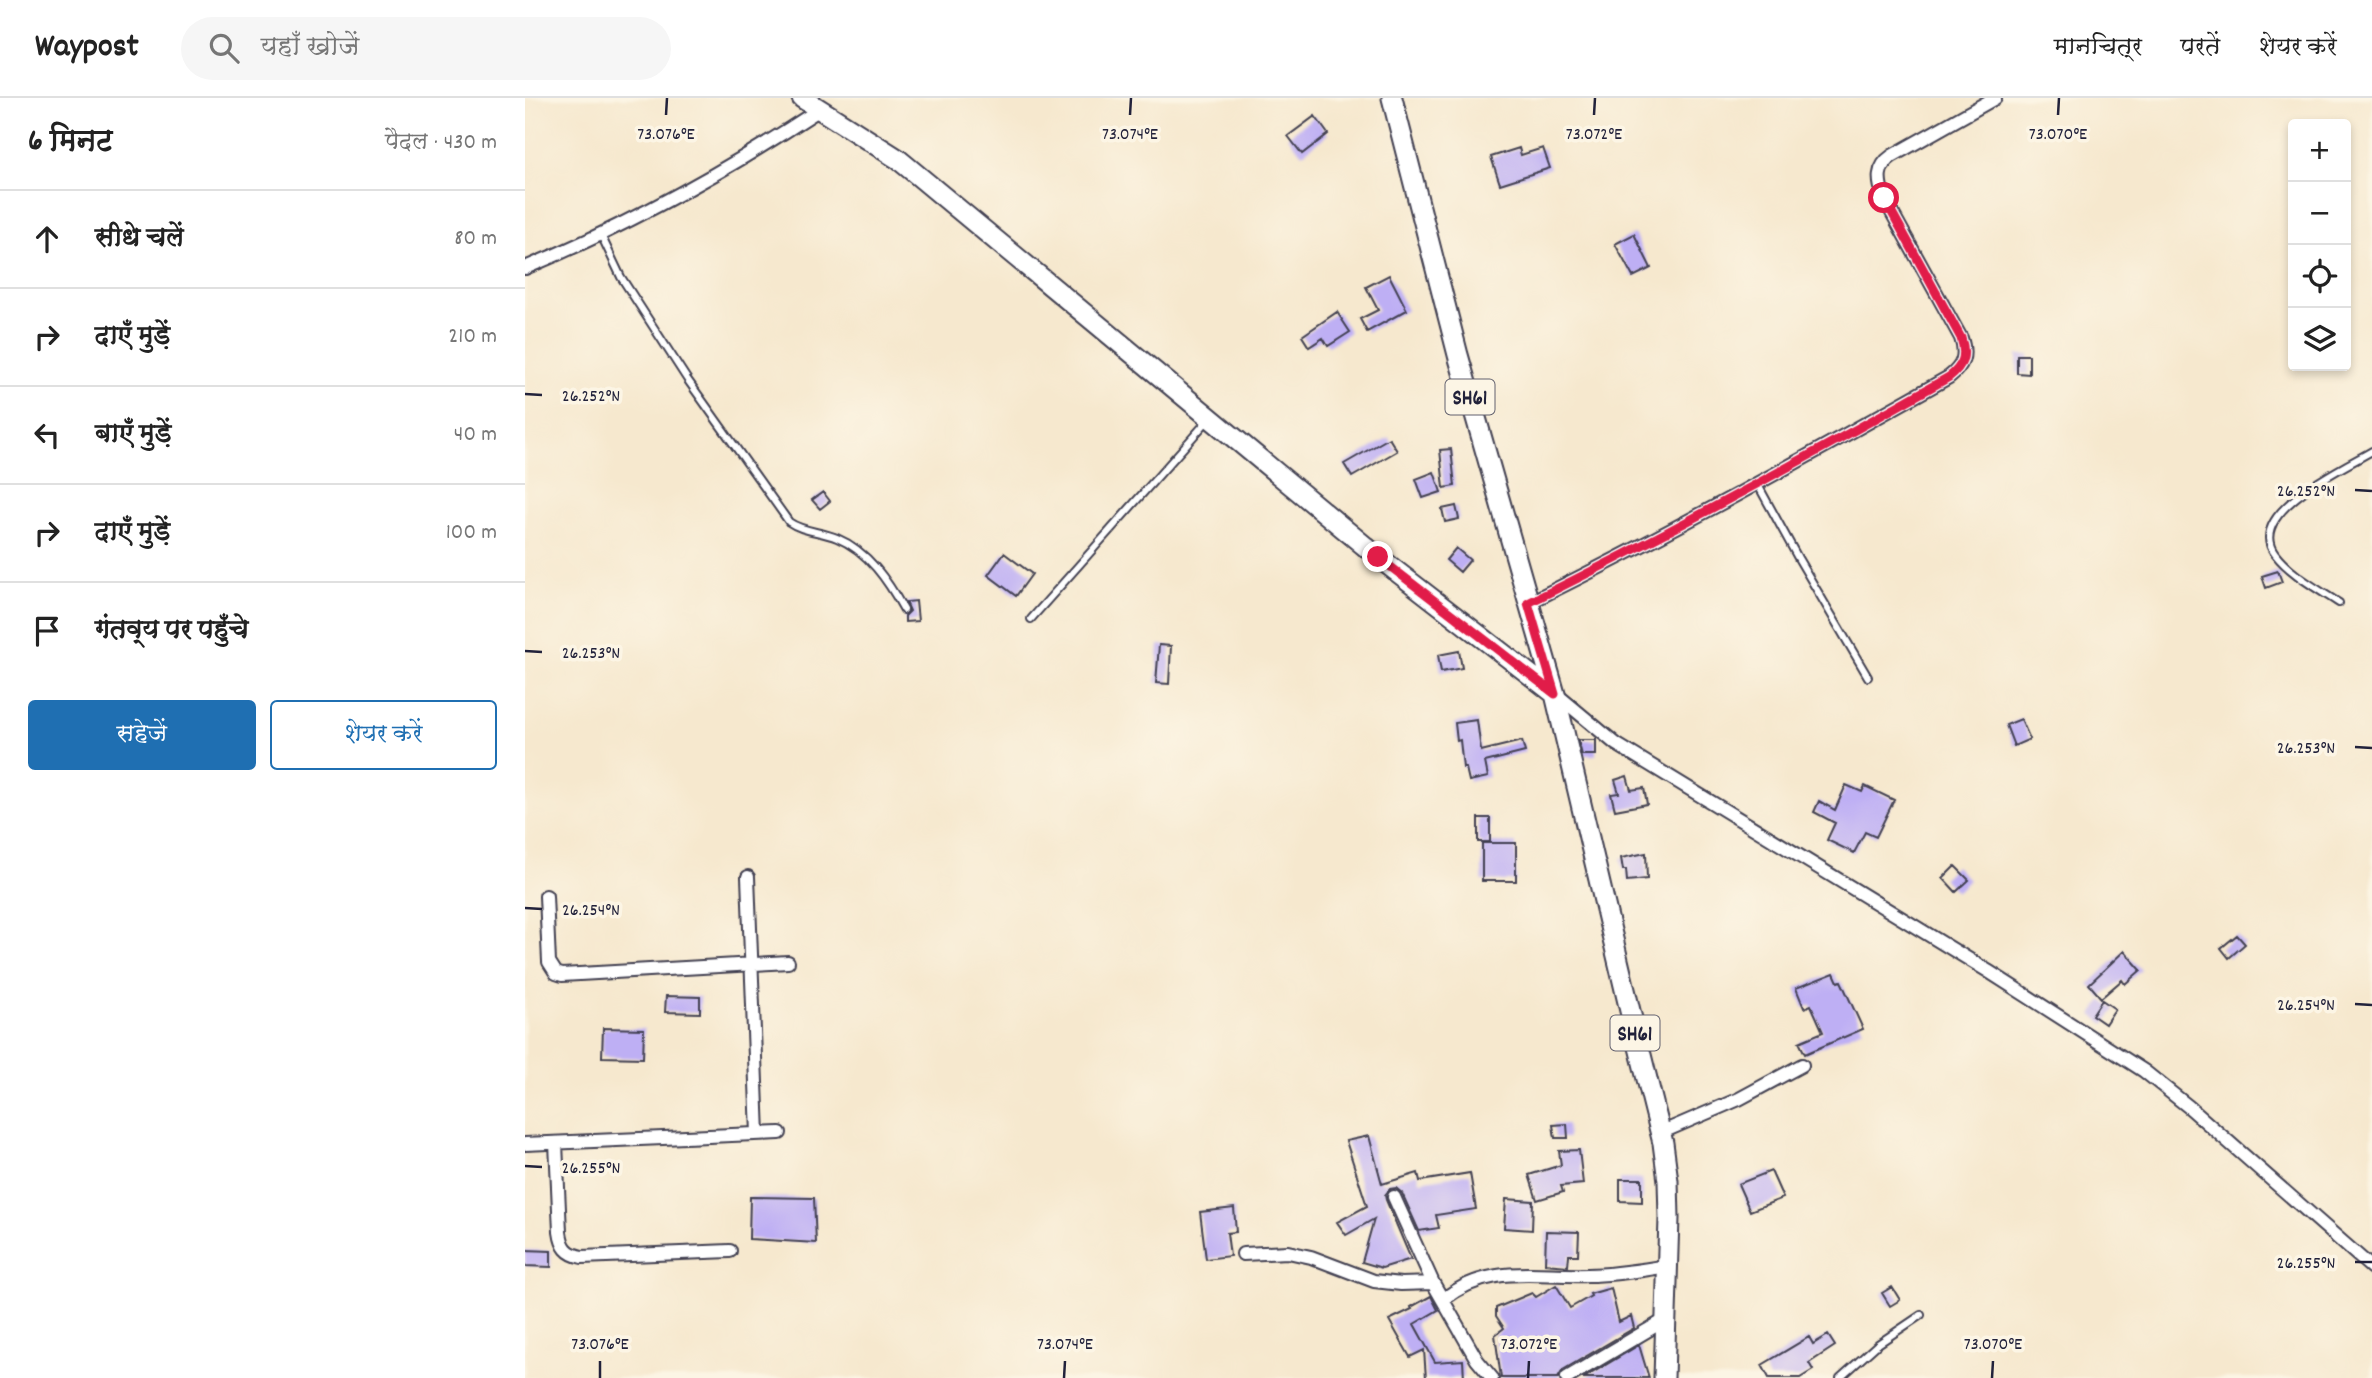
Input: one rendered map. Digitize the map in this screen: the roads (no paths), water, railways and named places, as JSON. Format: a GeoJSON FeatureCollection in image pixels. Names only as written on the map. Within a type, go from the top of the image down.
{"type":"FeatureCollection","features":[{"type":"Feature","properties":{"kind":"main road"},"geometry":{"type":"LineString","coordinates":[[802,98],[898,159],[1378,557],[1555,694]]}},
{"type":"Feature","properties":{"kind":"main road","name":"SH61"},"geometry":{"type":"LineString","coordinates":[[1392,98],[1458,355],[1555,694],[1660,1133],[1668,1181],[1664,1378]]}},
{"type":"Feature","properties":{"kind":"street"},"geometry":{"type":"LineString","coordinates":[[1528,603],[1758,485],[1949,377],[1963,363],[1964,347],[1961,338],[1884,198],[1879,177],[1880,168],[1892,156],[1995,98]]}},
{"type":"Feature","properties":{"kind":"street"},"geometry":{"type":"LineString","coordinates":[[525,268],[601,235],[712,177],[820,109]]}},
{"type":"Feature","properties":{"kind":"street"},"geometry":{"type":"LineString","coordinates":[[1555,694],[1616,744],[1988,971],[2144,1071],[2189,1107],[2372,1268]]}},
{"type":"Feature","properties":{"kind":"street"},"geometry":{"type":"LineString","coordinates":[[748,877],[758,1134]]}},
{"type":"Feature","properties":{"kind":"street"},"geometry":{"type":"LineString","coordinates":[[546,896],[549,962],[556,973],[562,975],[787,961]]}},
{"type":"Feature","properties":{"kind":"street"},"geometry":{"type":"LineString","coordinates":[[1660,1133],[1739,1099],[1802,1065]]}},
{"type":"Feature","properties":{"kind":"street"},"geometry":{"type":"LineString","coordinates":[[525,1144],[780,1133]]}},
{"type":"Feature","properties":{"kind":"street"},"geometry":{"type":"LineString","coordinates":[[556,1143],[560,1232],[562,1243],[573,1255],[582,1258],[730,1251]]}},
{"type":"Feature","properties":{"kind":"street"},"geometry":{"type":"LineString","coordinates":[[1394,1197],[1433,1283],[1477,1360],[1492,1378]]}},
{"type":"Feature","properties":{"kind":"street"},"geometry":{"type":"LineString","coordinates":[[1243,1254],[1288,1252],[1311,1256],[1374,1281],[1433,1283]]}},
{"type":"Feature","properties":{"kind":"street"},"geometry":{"type":"LineString","coordinates":[[1444,1299],[1469,1284],[1509,1273],[1591,1275],[1668,1266]]}},
{"type":"Feature","properties":{"kind":"street"},"geometry":{"type":"LineString","coordinates":[[1567,1378],[1665,1320]]}},
{"type":"Feature","properties":{"kind":"lane"},"geometry":{"type":"LineString","coordinates":[[601,235],[621,277],[659,336],[789,522],[803,529],[837,538],[859,552],[886,579],[904,610]]}},
{"type":"Feature","properties":{"kind":"lane"},"geometry":{"type":"LineString","coordinates":[[1031,620],[1210,418]]}},
{"type":"Feature","properties":{"kind":"lane"},"geometry":{"type":"LineString","coordinates":[[2339,603],[2287,566],[2274,552],[2269,542],[2269,531],[2276,516],[2291,500],[2372,451]]}},
{"type":"Feature","properties":{"kind":"lane"},"geometry":{"type":"LineString","coordinates":[[1758,485],[1868,677]]}},
{"type":"Feature","properties":{"kind":"lane"},"geometry":{"type":"LineString","coordinates":[[1840,1378],[1878,1344],[1921,1315]]}}]}
